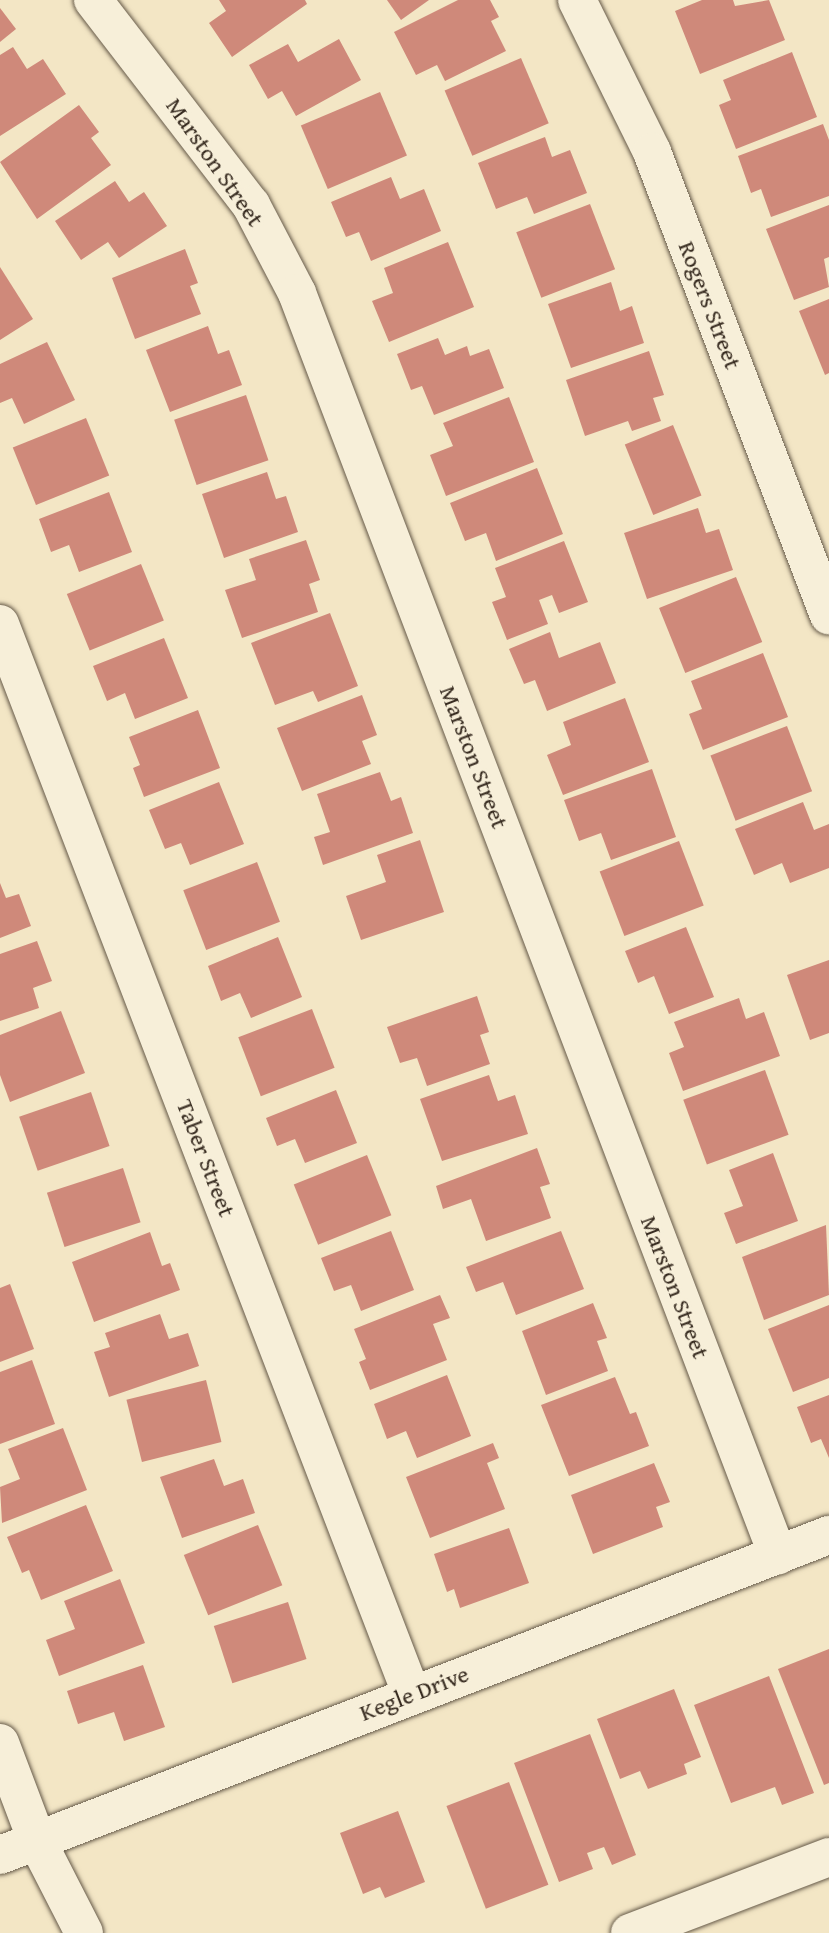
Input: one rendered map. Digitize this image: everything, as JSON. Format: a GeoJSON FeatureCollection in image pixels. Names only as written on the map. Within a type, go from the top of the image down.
{"type":"FeatureCollection","features":[{"type":"Feature","properties":{"kind":"street","name":"Marston Street"},"geometry":{"type":"LineString","coordinates":[[93,0],[251,205],[297,293],[778,1556]]}},
{"type":"Feature","properties":{"kind":"street","name":"Rogers Street"},"geometry":{"type":"LineString","coordinates":[[578,0],[652,152],[829,615]]}},
{"type":"Feature","properties":{"kind":"street","name":"Taber Street"},"geometry":{"type":"LineString","coordinates":[[0,624],[411,1693]]}},
{"type":"Feature","properties":{"kind":"street","name":"Kegle Drive"},"geometry":{"type":"LineString","coordinates":[[0,1855],[411,1693],[829,1535]]}},
{"type":"Feature","properties":{"kind":"street"},"geometry":{"type":"LineString","coordinates":[[0,1743],[37,1841],[83,1933]]}},
{"type":"Feature","properties":{"kind":"street"},"geometry":{"type":"LineString","coordinates":[[630,1933],[829,1857]]}},
{"type":"Feature","properties":{"kind":"building"},"geometry":{"type":"Polygon","coordinates":[[[219,0],[305,0],[307,4],[232,57],[209,23],[226,11],[219,0]]]}},
{"type":"Feature","properties":{"kind":"building"},"geometry":{"type":"Polygon","coordinates":[[[387,0],[429,0],[401,20],[387,0]]]}},
{"type":"Feature","properties":{"kind":"building"},"geometry":{"type":"Polygon","coordinates":[[[458,0],[490,0],[499,17],[491,21],[506,51],[445,81],[437,65],[416,75],[394,32],[458,0]]]}},
{"type":"Feature","properties":{"kind":"building"},"geometry":{"type":"Polygon","coordinates":[[[702,0],[733,0],[735,6],[769,0],[785,40],[700,74],[675,11],[702,0]]]}},
{"type":"Feature","properties":{"kind":"building"},"geometry":{"type":"Polygon","coordinates":[[[0,8],[16,29],[0,42],[0,8]]]}},
{"type":"Feature","properties":{"kind":"building"},"geometry":{"type":"Polygon","coordinates":[[[339,39],[361,80],[296,116],[282,91],[268,99],[249,65],[288,44],[298,62],[339,39]]]}},
{"type":"Feature","properties":{"kind":"building"},"geometry":{"type":"Polygon","coordinates":[[[13,47],[27,69],[43,59],[66,94],[0,136],[0,55],[13,47]]]}},
{"type":"Feature","properties":{"kind":"building"},"geometry":{"type":"Polygon","coordinates":[[[792,52],[817,117],[736,149],[719,105],[731,100],[723,80],[792,52]]]}},
{"type":"Feature","properties":{"kind":"building"},"geometry":{"type":"Polygon","coordinates":[[[521,58],[549,123],[472,156],[445,90],[521,58]]]}},
{"type":"Feature","properties":{"kind":"building"},"geometry":{"type":"Polygon","coordinates":[[[380,92],[407,156],[328,189],[301,126],[380,92]]]}},
{"type":"Feature","properties":{"kind":"building"},"geometry":{"type":"Polygon","coordinates":[[[79,105],[99,132],[91,138],[111,165],[37,219],[0,162],[79,105]]]}},
{"type":"Feature","properties":{"kind":"building"},"geometry":{"type":"Polygon","coordinates":[[[823,124],[829,140],[829,196],[771,217],[761,189],[751,193],[738,156],[823,124]]]}},
{"type":"Feature","properties":{"kind":"building"},"geometry":{"type":"Polygon","coordinates":[[[545,137],[552,157],[570,150],[587,193],[534,214],[527,197],[496,209],[478,163],[545,137]]]}},
{"type":"Feature","properties":{"kind":"building"},"geometry":{"type":"Polygon","coordinates":[[[391,177],[400,199],[424,189],[441,231],[371,261],[359,232],[346,237],[331,202],[391,177]]]}},
{"type":"Feature","properties":{"kind":"building"},"geometry":{"type":"Polygon","coordinates":[[[115,181],[129,202],[144,192],[167,226],[119,258],[108,242],[81,260],[55,221],[115,181]]]}},
{"type":"Feature","properties":{"kind":"building"},"geometry":{"type":"Polygon","coordinates":[[[590,204],[615,269],[541,298],[516,232],[590,204]]]}},
{"type":"Feature","properties":{"kind":"building"},"geometry":{"type":"Polygon","coordinates":[[[829,205],[829,257],[824,259],[829,287],[794,300],[766,229],[829,205]]]}},
{"type":"Feature","properties":{"kind":"building"},"geometry":{"type":"Polygon","coordinates":[[[448,242],[474,307],[389,342],[372,301],[393,293],[384,268],[448,242]]]}},
{"type":"Feature","properties":{"kind":"building"},"geometry":{"type":"Polygon","coordinates":[[[185,249],[198,283],[190,286],[201,314],[135,339],[112,278],[185,249]]]}},
{"type":"Feature","properties":{"kind":"building"},"geometry":{"type":"Polygon","coordinates":[[[0,267],[33,319],[0,340],[0,267]]]}},
{"type":"Feature","properties":{"kind":"building"},"geometry":{"type":"Polygon","coordinates":[[[611,282],[620,311],[632,306],[644,343],[571,368],[548,304],[611,282]]]}},
{"type":"Feature","properties":{"kind":"building"},"geometry":{"type":"Polygon","coordinates":[[[829,299],[829,373],[825,375],[799,311],[829,299]]]}},
{"type":"Feature","properties":{"kind":"building"},"geometry":{"type":"Polygon","coordinates":[[[208,326],[218,354],[229,350],[242,385],[170,412],[146,350],[208,326]]]}},
{"type":"Feature","properties":{"kind":"building"},"geometry":{"type":"Polygon","coordinates":[[[438,338],[445,355],[467,346],[470,356],[489,349],[504,388],[434,415],[422,386],[411,390],[397,354],[438,338]]]}},
{"type":"Feature","properties":{"kind":"building"},"geometry":{"type":"Polygon","coordinates":[[[47,342],[75,400],[24,424],[12,398],[0,403],[0,364],[47,342]]]}},
{"type":"Feature","properties":{"kind":"building"},"geometry":{"type":"Polygon","coordinates":[[[649,351],[664,395],[653,398],[661,421],[632,431],[628,421],[585,436],[566,380],[649,351]]]}},
{"type":"Feature","properties":{"kind":"building"},"geometry":{"type":"Polygon","coordinates":[[[246,395],[268,460],[197,485],[174,420],[246,395]]]}},
{"type":"Feature","properties":{"kind":"building"},"geometry":{"type":"Polygon","coordinates":[[[509,397],[534,462],[446,496],[430,455],[453,446],[443,423],[509,397]]]}},
{"type":"Feature","properties":{"kind":"building"},"geometry":{"type":"Polygon","coordinates":[[[86,418],[109,475],[36,505],[13,448],[86,418]]]}},
{"type":"Feature","properties":{"kind":"building"},"geometry":{"type":"Polygon","coordinates":[[[673,425],[701,495],[653,515],[625,444],[673,425]]]}},
{"type":"Feature","properties":{"kind":"building"},"geometry":{"type":"Polygon","coordinates":[[[537,468],[563,534],[496,561],[486,533],[465,541],[450,503],[537,468]]]}},
{"type":"Feature","properties":{"kind":"building"},"geometry":{"type":"Polygon","coordinates":[[[267,472],[276,499],[286,496],[298,532],[224,558],[202,494],[267,472]]]}},
{"type":"Feature","properties":{"kind":"building"},"geometry":{"type":"Polygon","coordinates":[[[109,492],[132,552],[79,572],[69,545],[51,552],[39,519],[109,492]]]}},
{"type":"Feature","properties":{"kind":"building"},"geometry":{"type":"Polygon","coordinates":[[[698,508],[706,533],[719,529],[733,570],[647,599],[624,533],[698,508]]]}},
{"type":"Feature","properties":{"kind":"building"},"geometry":{"type":"Polygon","coordinates":[[[306,540],[320,580],[309,584],[318,612],[242,638],[225,590],[256,580],[249,559],[306,540]]]}},
{"type":"Feature","properties":{"kind":"building"},"geometry":{"type":"Polygon","coordinates":[[[564,541],[588,602],[559,613],[552,595],[539,600],[548,624],[507,640],[492,602],[506,597],[495,568],[564,541]]]}},
{"type":"Feature","properties":{"kind":"building"},"geometry":{"type":"Polygon","coordinates":[[[141,564],[164,621],[90,651],[67,594],[141,564]]]}},
{"type":"Feature","properties":{"kind":"building"},"geometry":{"type":"Polygon","coordinates":[[[736,577],[762,642],[685,673],[659,608],[736,577]]]}},
{"type":"Feature","properties":{"kind":"building"},"geometry":{"type":"Polygon","coordinates":[[[330,613],[358,686],[318,702],[313,691],[275,705],[251,643],[330,613]]]}},
{"type":"Feature","properties":{"kind":"building"},"geometry":{"type":"Polygon","coordinates":[[[550,632],[559,658],[600,642],[616,683],[547,711],[535,680],[524,684],[509,649],[550,632]]]}},
{"type":"Feature","properties":{"kind":"building"},"geometry":{"type":"Polygon","coordinates":[[[164,638],[188,698],[135,719],[125,693],[107,701],[93,666],[164,638]]]}},
{"type":"Feature","properties":{"kind":"building"},"geometry":{"type":"Polygon","coordinates":[[[763,653],[788,717],[703,750],[689,714],[702,709],[691,681],[763,653]]]}},
{"type":"Feature","properties":{"kind":"building"},"geometry":{"type":"Polygon","coordinates":[[[362,695],[377,735],[362,741],[371,764],[302,791],[277,728],[362,695]]]}},
{"type":"Feature","properties":{"kind":"building"},"geometry":{"type":"Polygon","coordinates":[[[625,698],[649,762],[563,795],[547,755],[571,745],[563,722],[625,698]]]}},
{"type":"Feature","properties":{"kind":"building"},"geometry":{"type":"Polygon","coordinates":[[[198,710],[220,768],[144,797],[133,768],[140,765],[129,737],[198,710]]]}},
{"type":"Feature","properties":{"kind":"building"},"geometry":{"type":"Polygon","coordinates":[[[787,726],[812,791],[736,821],[710,755],[787,726]]]}},
{"type":"Feature","properties":{"kind":"building"},"geometry":{"type":"Polygon","coordinates":[[[652,769],[676,837],[611,860],[601,833],[579,841],[564,800],[652,769]]]}},
{"type":"Feature","properties":{"kind":"building"},"geometry":{"type":"Polygon","coordinates":[[[380,772],[391,801],[401,797],[413,833],[323,865],[314,837],[330,832],[317,794],[380,772]]]}},
{"type":"Feature","properties":{"kind":"building"},"geometry":{"type":"Polygon","coordinates":[[[219,782],[244,844],[190,865],[181,843],[165,849],[149,810],[219,782]]]}},
{"type":"Feature","properties":{"kind":"building"},"geometry":{"type":"Polygon","coordinates":[[[803,802],[814,830],[829,824],[829,868],[790,883],[782,863],[754,875],[735,829],[803,802]]]}},
{"type":"Feature","properties":{"kind":"building"},"geometry":{"type":"Polygon","coordinates":[[[420,840],[444,912],[361,940],[346,896],[386,882],[377,855],[420,840]]]}},
{"type":"Feature","properties":{"kind":"building"},"geometry":{"type":"Polygon","coordinates":[[[679,841],[704,905],[624,936],[600,871],[679,841]]]}},
{"type":"Feature","properties":{"kind":"building"},"geometry":{"type":"Polygon","coordinates":[[[257,862],[280,922],[206,950],[183,890],[257,862]]]}},
{"type":"Feature","properties":{"kind":"building"},"geometry":{"type":"Polygon","coordinates":[[[0,883],[6,898],[19,894],[31,926],[0,938],[0,883]]]}},
{"type":"Feature","properties":{"kind":"building"},"geometry":{"type":"Polygon","coordinates":[[[686,927],[714,997],[669,1014],[654,976],[638,983],[625,951],[686,927]]]}},
{"type":"Feature","properties":{"kind":"building"},"geometry":{"type":"Polygon","coordinates":[[[278,937],[302,997],[251,1018],[240,993],[221,1001],[208,966],[278,937]]]}},
{"type":"Feature","properties":{"kind":"building"},"geometry":{"type":"Polygon","coordinates":[[[37,941],[52,981],[33,988],[39,1008],[0,1021],[0,954],[37,941]]]}},
{"type":"Feature","properties":{"kind":"building"},"geometry":{"type":"Polygon","coordinates":[[[829,960],[829,1033],[810,1040],[787,975],[829,960]]]}},
{"type":"Feature","properties":{"kind":"building"},"geometry":{"type":"Polygon","coordinates":[[[477,996],[489,1032],[480,1035],[490,1064],[427,1086],[417,1058],[400,1063],[387,1027],[477,996]]]}},
{"type":"Feature","properties":{"kind":"building"},"geometry":{"type":"Polygon","coordinates":[[[739,998],[746,1019],[764,1012],[780,1056],[683,1091],[669,1053],[684,1047],[674,1022],[739,998]]]}},
{"type":"Feature","properties":{"kind":"building"},"geometry":{"type":"Polygon","coordinates":[[[312,1009],[335,1068],[261,1096],[238,1037],[312,1009]]]}},
{"type":"Feature","properties":{"kind":"building"},"geometry":{"type":"Polygon","coordinates":[[[61,1011],[85,1073],[10,1102],[0,1075],[0,1035],[61,1011]]]}},
{"type":"Feature","properties":{"kind":"building"},"geometry":{"type":"Polygon","coordinates":[[[765,1070],[789,1135],[707,1165],[683,1100],[765,1070]]]}},
{"type":"Feature","properties":{"kind":"building"},"geometry":{"type":"Polygon","coordinates":[[[489,1075],[498,1101],[515,1095],[528,1134],[442,1161],[420,1099],[489,1075]]]}},
{"type":"Feature","properties":{"kind":"building"},"geometry":{"type":"Polygon","coordinates":[[[336,1090],[357,1143],[305,1163],[295,1139],[277,1146],[266,1118],[336,1090]]]}},
{"type":"Feature","properties":{"kind":"building"},"geometry":{"type":"Polygon","coordinates":[[[91,1092],[110,1146],[38,1171],[19,1117],[91,1092]]]}},
{"type":"Feature","properties":{"kind":"building"},"geometry":{"type":"Polygon","coordinates":[[[537,1148],[550,1184],[540,1187],[551,1218],[486,1241],[471,1199],[443,1209],[436,1186],[537,1148]]]}},
{"type":"Feature","properties":{"kind":"building"},"geometry":{"type":"Polygon","coordinates":[[[773,1153],[798,1221],[736,1244],[724,1213],[743,1206],[729,1170],[773,1153]]]}},
{"type":"Feature","properties":{"kind":"building"},"geometry":{"type":"Polygon","coordinates":[[[367,1155],[391,1215],[318,1245],[294,1185],[367,1155]]]}},
{"type":"Feature","properties":{"kind":"building"},"geometry":{"type":"Polygon","coordinates":[[[123,1168],[141,1222],[65,1247],[47,1193],[123,1168]]]}},
{"type":"Feature","properties":{"kind":"building"},"geometry":{"type":"Polygon","coordinates":[[[826,1225],[829,1295],[764,1320],[742,1257],[826,1225]]]}},
{"type":"Feature","properties":{"kind":"building"},"geometry":{"type":"Polygon","coordinates":[[[391,1231],[414,1290],[361,1311],[351,1285],[334,1291],[321,1258],[391,1231]]]}},
{"type":"Feature","properties":{"kind":"building"},"geometry":{"type":"Polygon","coordinates":[[[561,1231],[584,1289],[516,1315],[503,1282],[476,1292],[466,1267],[561,1231]]]}},
{"type":"Feature","properties":{"kind":"building"},"geometry":{"type":"Polygon","coordinates":[[[150,1232],[162,1266],[170,1263],[180,1290],[94,1322],[72,1262],[150,1232]]]}},
{"type":"Feature","properties":{"kind":"building"},"geometry":{"type":"Polygon","coordinates":[[[10,1284],[34,1349],[0,1362],[0,1288],[10,1284]]]}},
{"type":"Feature","properties":{"kind":"building"},"geometry":{"type":"Polygon","coordinates":[[[440,1295],[450,1318],[433,1324],[447,1360],[370,1390],[359,1362],[366,1359],[354,1329],[440,1295]]]}},
{"type":"Feature","properties":{"kind":"building"},"geometry":{"type":"Polygon","coordinates":[[[593,1303],[607,1338],[597,1341],[608,1371],[546,1395],[522,1331],[593,1303]]]}},
{"type":"Feature","properties":{"kind":"building"},"geometry":{"type":"Polygon","coordinates":[[[829,1305],[829,1378],[793,1392],[768,1329],[829,1305]]]}},
{"type":"Feature","properties":{"kind":"building"},"geometry":{"type":"Polygon","coordinates":[[[160,1314],[169,1339],[188,1333],[199,1366],[109,1397],[94,1352],[110,1347],[105,1333],[160,1314]]]}},
{"type":"Feature","properties":{"kind":"building"},"geometry":{"type":"Polygon","coordinates":[[[32,1360],[55,1424],[0,1444],[0,1372],[32,1360]]]}},
{"type":"Feature","properties":{"kind":"building"},"geometry":{"type":"Polygon","coordinates":[[[447,1375],[471,1436],[417,1458],[406,1431],[387,1439],[374,1404],[447,1375]]]}},
{"type":"Feature","properties":{"kind":"building"},"geometry":{"type":"Polygon","coordinates":[[[615,1377],[630,1414],[636,1412],[649,1446],[569,1476],[541,1405],[615,1377]]]}},
{"type":"Feature","properties":{"kind":"building"},"geometry":{"type":"Polygon","coordinates":[[[206,1380],[221,1442],[142,1462],[126,1400],[206,1380]]]}},
{"type":"Feature","properties":{"kind":"building"},"geometry":{"type":"Polygon","coordinates":[[[829,1395],[829,1458],[821,1439],[811,1443],[797,1407],[829,1395]]]}},
{"type":"Feature","properties":{"kind":"building"},"geometry":{"type":"Polygon","coordinates":[[[63,1428],[87,1490],[2,1523],[0,1487],[20,1479],[8,1449],[63,1428]]]}},
{"type":"Feature","properties":{"kind":"building"},"geometry":{"type":"Polygon","coordinates":[[[493,1443],[499,1458],[487,1463],[505,1509],[430,1538],[406,1477],[493,1443]]]}},
{"type":"Feature","properties":{"kind":"building"},"geometry":{"type":"Polygon","coordinates":[[[214,1459],[224,1486],[243,1479],[255,1513],[182,1538],[160,1477],[214,1459]]]}},
{"type":"Feature","properties":{"kind":"building"},"geometry":{"type":"Polygon","coordinates":[[[654,1463],[670,1502],[656,1507],[663,1527],[593,1554],[571,1495],[654,1463]]]}},
{"type":"Feature","properties":{"kind":"building"},"geometry":{"type":"Polygon","coordinates":[[[86,1505],[113,1571],[41,1600],[29,1570],[22,1573],[7,1537],[86,1505]]]}},
{"type":"Feature","properties":{"kind":"building"},"geometry":{"type":"Polygon","coordinates":[[[258,1525],[282,1585],[208,1615],[184,1555],[258,1525]]]}},
{"type":"Feature","properties":{"kind":"building"},"geometry":{"type":"Polygon","coordinates":[[[509,1528],[529,1583],[460,1608],[454,1589],[447,1592],[434,1554],[509,1528]]]}},
{"type":"Feature","properties":{"kind":"building"},"geometry":{"type":"Polygon","coordinates":[[[120,1579],[145,1643],[59,1676],[46,1640],[75,1629],[64,1601],[120,1579]]]}},
{"type":"Feature","properties":{"kind":"building"},"geometry":{"type":"Polygon","coordinates":[[[288,1602],[307,1659],[232,1683],[214,1626],[288,1602]]]}},
{"type":"Feature","properties":{"kind":"building"},"geometry":{"type":"Polygon","coordinates":[[[829,1649],[829,1783],[824,1785],[778,1669],[829,1649]]]}},
{"type":"Feature","properties":{"kind":"building"},"geometry":{"type":"Polygon","coordinates":[[[143,1665],[165,1727],[124,1741],[114,1712],[78,1724],[67,1691],[143,1665]]]}},
{"type":"Feature","properties":{"kind":"building"},"geometry":{"type":"Polygon","coordinates":[[[769,1676],[814,1793],[782,1805],[775,1787],[731,1803],[694,1705],[769,1676]]]}},
{"type":"Feature","properties":{"kind":"building"},"geometry":{"type":"Polygon","coordinates":[[[674,1689],[701,1757],[684,1764],[687,1774],[648,1789],[640,1771],[620,1779],[597,1719],[674,1689]]]}},
{"type":"Feature","properties":{"kind":"building"},"geometry":{"type":"Polygon","coordinates":[[[590,1734],[636,1855],[612,1865],[604,1847],[587,1853],[593,1869],[559,1882],[514,1763],[590,1734]]]}},
{"type":"Feature","properties":{"kind":"building"},"geometry":{"type":"Polygon","coordinates":[[[509,1782],[548,1885],[486,1909],[446,1806],[509,1782]]]}},
{"type":"Feature","properties":{"kind":"building"},"geometry":{"type":"Polygon","coordinates":[[[398,1811],[425,1882],[385,1898],[380,1887],[363,1894],[340,1833],[398,1811]]]}}]}
